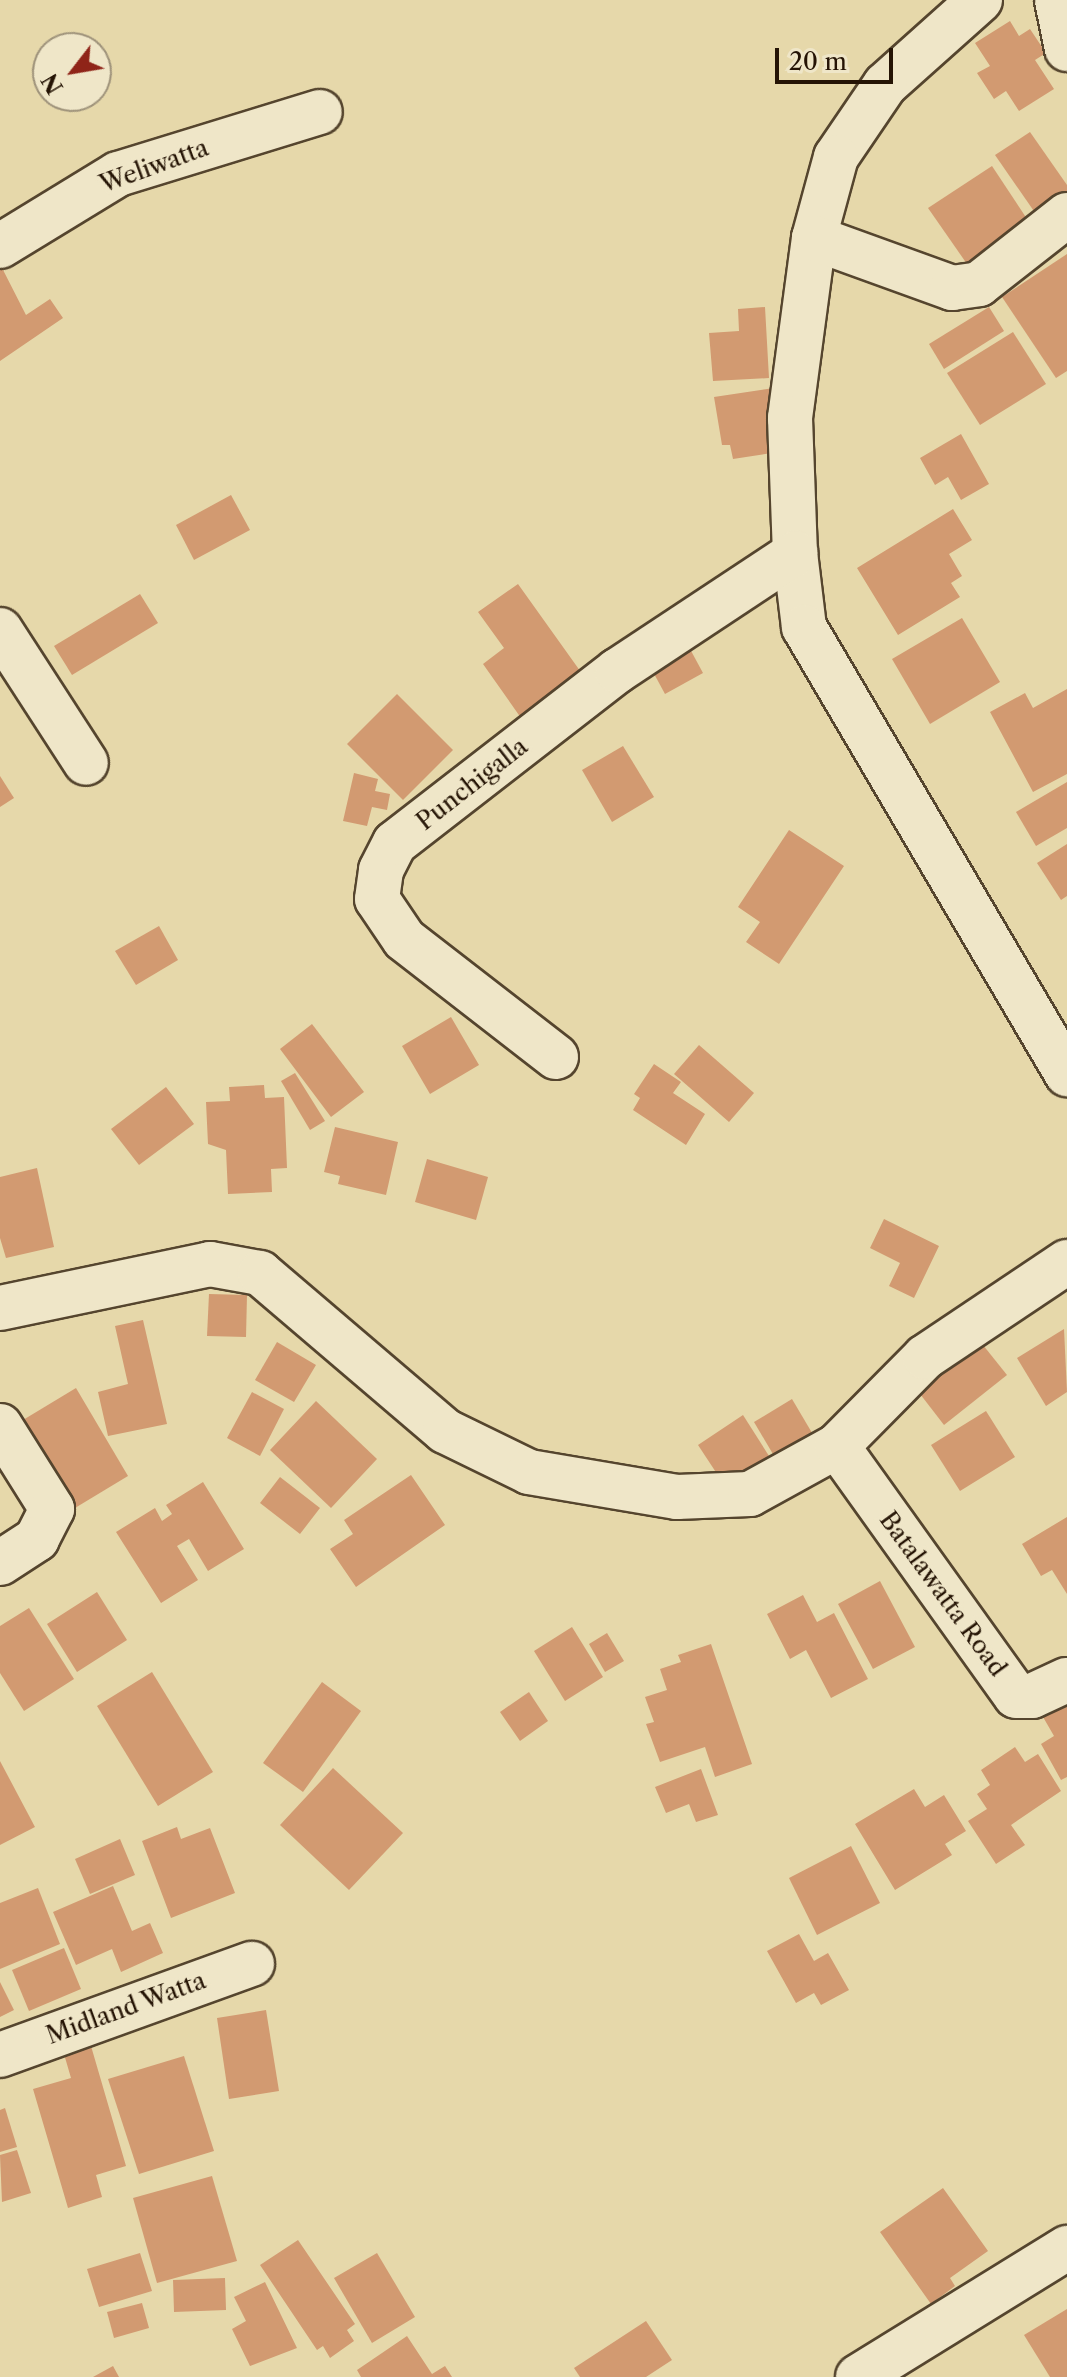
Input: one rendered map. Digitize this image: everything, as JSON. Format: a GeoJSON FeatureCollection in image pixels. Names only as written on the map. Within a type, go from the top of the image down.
{"type":"FeatureCollection","features":[{"type":"Feature","properties":{"kind":"street"},"geometry":{"type":"LineString","coordinates":[[980,0],[885,85],[836,157],[814,238],[790,418],[795,553],[804,627],[1067,1074]]}},
{"type":"Feature","properties":{"kind":"street"},"geometry":{"type":"LineString","coordinates":[[1057,0],[1067,49]]}},
{"type":"Feature","properties":{"kind":"street","name":"Weliwatta"},"geometry":{"type":"LineString","coordinates":[[0,246],[118,174],[320,112]]}},
{"type":"Feature","properties":{"kind":"street"},"geometry":{"type":"LineString","coordinates":[[814,238],[952,288],[979,284],[1067,215]]}},
{"type":"Feature","properties":{"kind":"street","name":"Punchigalla"},"geometry":{"type":"LineString","coordinates":[[556,1057],[404,939],[377,899],[381,870],[395,843],[617,671],[795,553]]}},
{"type":"Feature","properties":{"kind":"street"},"geometry":{"type":"LineString","coordinates":[[0,630],[86,763]]}},
{"type":"Feature","properties":{"kind":"street"},"geometry":{"type":"LineString","coordinates":[[0,1308],[134,1277],[222,1266],[260,1273],[445,1431],[529,1472],[677,1497],[750,1494],[837,1446],[925,1357],[1067,1262]]}},
{"type":"Feature","properties":{"kind":"street"},"geometry":{"type":"LineString","coordinates":[[0,1426],[52,1509],[37,1539],[0,1563]]}},
{"type":"Feature","properties":{"kind":"street","name":"Batalawatta Road"},"geometry":{"type":"LineString","coordinates":[[837,1446],[1016,1696],[1032,1696],[1067,1680]]}},
{"type":"Feature","properties":{"kind":"street","name":"Midland Watta"},"geometry":{"type":"LineString","coordinates":[[0,2055],[252,1964]]}},
{"type":"Feature","properties":{"kind":"street"},"geometry":{"type":"LineString","coordinates":[[858,2377],[1067,2248]]}},
{"type":"Feature","properties":{"kind":"building"},"geometry":{"type":"Polygon","coordinates":[[[1010,21],[1019,36],[1030,29],[1046,53],[1035,60],[1054,89],[1019,111],[1006,91],[994,99],[977,73],[990,66],[975,43],[1010,21]]]}},
{"type":"Feature","properties":{"kind":"building"},"geometry":{"type":"Polygon","coordinates":[[[1030,132],[1067,185],[1067,196],[1038,217],[995,155],[1030,132]]]}},
{"type":"Feature","properties":{"kind":"building"},"geometry":{"type":"Polygon","coordinates":[[[992,166],[1029,222],[967,264],[928,208],[992,166]]]}},
{"type":"Feature","properties":{"kind":"building"},"geometry":{"type":"Polygon","coordinates":[[[1067,254],[1067,371],[1056,378],[1002,297],[1067,254]]]}},
{"type":"Feature","properties":{"kind":"building"},"geometry":{"type":"Polygon","coordinates":[[[0,264],[26,315],[50,299],[63,318],[0,361],[0,264]]]}},
{"type":"Feature","properties":{"kind":"building"},"geometry":{"type":"Polygon","coordinates":[[[765,307],[769,378],[713,381],[709,333],[739,331],[738,309],[765,307]]]}},
{"type":"Feature","properties":{"kind":"building"},"geometry":{"type":"Polygon","coordinates":[[[989,307],[1004,331],[944,369],[929,344],[989,307]]]}},
{"type":"Feature","properties":{"kind":"building"},"geometry":{"type":"Polygon","coordinates":[[[1013,332],[1046,384],[980,425],[947,373],[1013,332]]]}},
{"type":"Feature","properties":{"kind":"building"},"geometry":{"type":"Polygon","coordinates":[[[774,388],[778,452],[733,459],[730,445],[722,445],[714,397],[774,388]]]}},
{"type":"Feature","properties":{"kind":"building"},"geometry":{"type":"Polygon","coordinates":[[[961,434],[989,484],[961,500],[948,477],[935,485],[920,458],[961,434]]]}},
{"type":"Feature","properties":{"kind":"building"},"geometry":{"type":"Polygon","coordinates":[[[231,495],[250,530],[194,560],[176,525],[231,495]]]}},
{"type":"Feature","properties":{"kind":"building"},"geometry":{"type":"Polygon","coordinates":[[[953,509],[972,540],[949,554],[962,576],[951,583],[960,597],[898,635],[857,568],[953,509]]]}},
{"type":"Feature","properties":{"kind":"building"},"geometry":{"type":"Polygon","coordinates":[[[518,584],[583,675],[521,718],[483,664],[504,648],[478,612],[518,584]]]}},
{"type":"Feature","properties":{"kind":"building"},"geometry":{"type":"Polygon","coordinates":[[[140,594],[158,623],[72,675],[54,646],[140,594]]]}},
{"type":"Feature","properties":{"kind":"building"},"geometry":{"type":"Polygon","coordinates":[[[962,618],[1000,682],[930,724],[892,659],[962,618]]]}},
{"type":"Feature","properties":{"kind":"building"},"geometry":{"type":"Polygon","coordinates":[[[690,649],[703,673],[665,694],[652,670],[690,649]]]}},
{"type":"Feature","properties":{"kind":"building"},"geometry":{"type":"Polygon","coordinates":[[[1067,689],[1067,774],[1033,792],[990,712],[1025,693],[1033,708],[1067,689]]]}},
{"type":"Feature","properties":{"kind":"building"},"geometry":{"type":"Polygon","coordinates":[[[397,694],[453,750],[403,800],[347,744],[397,694]]]}},
{"type":"Feature","properties":{"kind":"building"},"geometry":{"type":"Polygon","coordinates":[[[623,746],[654,797],[612,822],[582,770],[623,746]]]}},
{"type":"Feature","properties":{"kind":"building"},"geometry":{"type":"Polygon","coordinates":[[[354,773],[378,779],[375,791],[390,794],[387,810],[372,807],[367,826],[343,821],[354,773]]]}},
{"type":"Feature","properties":{"kind":"building"},"geometry":{"type":"Polygon","coordinates":[[[0,776],[14,798],[0,807],[0,776]]]}},
{"type":"Feature","properties":{"kind":"building"},"geometry":{"type":"Polygon","coordinates":[[[1067,782],[1067,828],[1036,846],[1016,812],[1067,782]]]}},
{"type":"Feature","properties":{"kind":"building"},"geometry":{"type":"Polygon","coordinates":[[[789,830],[844,866],[779,964],[746,942],[760,922],[738,907],[789,830]]]}},
{"type":"Feature","properties":{"kind":"building"},"geometry":{"type":"Polygon","coordinates":[[[1067,844],[1067,896],[1061,900],[1037,863],[1067,844]]]}},
{"type":"Feature","properties":{"kind":"building"},"geometry":{"type":"Polygon","coordinates":[[[159,926],[178,960],[136,985],[115,951],[159,926]]]}},
{"type":"Feature","properties":{"kind":"building"},"geometry":{"type":"Polygon","coordinates":[[[451,1017],[479,1065],[430,1094],[402,1046],[451,1017]]]}},
{"type":"Feature","properties":{"kind":"building"},"geometry":{"type":"Polygon","coordinates":[[[312,1024],[364,1092],[331,1117],[280,1049],[312,1024]]]}},
{"type":"Feature","properties":{"kind":"building"},"geometry":{"type":"Polygon","coordinates":[[[699,1045],[754,1093],[729,1122],[674,1074],[699,1045]]]}},
{"type":"Feature","properties":{"kind":"building"},"geometry":{"type":"Polygon","coordinates":[[[654,1064],[681,1082],[673,1093],[705,1114],[686,1145],[633,1110],[640,1098],[634,1094],[654,1064]]]}},
{"type":"Feature","properties":{"kind":"building"},"geometry":{"type":"Polygon","coordinates":[[[295,1073],[325,1121],[310,1130],[281,1081],[295,1073]]]}},
{"type":"Feature","properties":{"kind":"building"},"geometry":{"type":"Polygon","coordinates":[[[264,1085],[265,1098],[284,1097],[287,1168],[271,1169],[272,1192],[228,1194],[226,1150],[208,1144],[206,1102],[230,1101],[229,1087],[264,1085]]]}},
{"type":"Feature","properties":{"kind":"building"},"geometry":{"type":"Polygon","coordinates":[[[166,1087],[194,1124],[139,1165],[111,1129],[166,1087]]]}},
{"type":"Feature","properties":{"kind":"building"},"geometry":{"type":"Polygon","coordinates":[[[335,1127],[398,1142],[386,1195],[338,1184],[340,1176],[324,1172],[335,1127]]]}},
{"type":"Feature","properties":{"kind":"building"},"geometry":{"type":"Polygon","coordinates":[[[427,1159],[488,1177],[476,1220],[415,1202],[427,1159]]]}},
{"type":"Feature","properties":{"kind":"building"},"geometry":{"type":"Polygon","coordinates":[[[37,1168],[54,1247],[6,1258],[0,1238],[0,1177],[37,1168]]]}},
{"type":"Feature","properties":{"kind":"building"},"geometry":{"type":"Polygon","coordinates":[[[884,1219],[939,1246],[914,1298],[889,1286],[900,1263],[870,1248],[884,1219]]]}},
{"type":"Feature","properties":{"kind":"building"},"geometry":{"type":"Polygon","coordinates":[[[209,1294],[247,1295],[246,1337],[207,1336],[209,1294]]]}},
{"type":"Feature","properties":{"kind":"building"},"geometry":{"type":"Polygon","coordinates":[[[143,1320],[167,1424],[108,1436],[98,1392],[128,1384],[115,1326],[143,1320]]]}},
{"type":"Feature","properties":{"kind":"building"},"geometry":{"type":"Polygon","coordinates":[[[1064,1329],[1067,1392],[1046,1406],[1017,1358],[1064,1329]]]}},
{"type":"Feature","properties":{"kind":"building"},"geometry":{"type":"Polygon","coordinates":[[[979,1340],[1007,1375],[944,1425],[917,1390],[979,1340]]]}},
{"type":"Feature","properties":{"kind":"building"},"geometry":{"type":"Polygon","coordinates":[[[277,1342],[316,1365],[294,1402],[255,1380],[277,1342]]]}},
{"type":"Feature","properties":{"kind":"building"},"geometry":{"type":"Polygon","coordinates":[[[76,1388],[128,1476],[70,1511],[18,1423],[76,1388]]]}},
{"type":"Feature","properties":{"kind":"building"},"geometry":{"type":"Polygon","coordinates":[[[252,1392],[284,1409],[260,1456],[227,1438],[252,1392]]]}},
{"type":"Feature","properties":{"kind":"building"},"geometry":{"type":"Polygon","coordinates":[[[792,1399],[818,1443],[780,1466],[754,1422],[792,1399]]]}},
{"type":"Feature","properties":{"kind":"building"},"geometry":{"type":"Polygon","coordinates":[[[316,1401],[377,1459],[331,1508],[270,1450],[316,1401]]]}},
{"type":"Feature","properties":{"kind":"building"},"geometry":{"type":"Polygon","coordinates":[[[986,1411],[1015,1457],[960,1491],[931,1445],[986,1411]]]}},
{"type":"Feature","properties":{"kind":"building"},"geometry":{"type":"Polygon","coordinates":[[[743,1415],[769,1456],[725,1486],[698,1445],[743,1415]]]}},
{"type":"Feature","properties":{"kind":"building"},"geometry":{"type":"Polygon","coordinates":[[[411,1475],[445,1525],[356,1587],[330,1549],[353,1534],[344,1520],[411,1475]]]}},
{"type":"Feature","properties":{"kind":"building"},"geometry":{"type":"Polygon","coordinates":[[[280,1477],[320,1508],[300,1534],[260,1503],[280,1477]]]}},
{"type":"Feature","properties":{"kind":"building"},"geometry":{"type":"Polygon","coordinates":[[[203,1482],[244,1549],[208,1571],[189,1539],[177,1546],[198,1580],[161,1603],[116,1532],[155,1508],[162,1521],[172,1514],[166,1505],[203,1482]]]}},
{"type":"Feature","properties":{"kind":"building"},"geometry":{"type":"Polygon","coordinates":[[[1067,1517],[1067,1594],[1052,1570],[1041,1576],[1022,1544],[1067,1517]]]}},
{"type":"Feature","properties":{"kind":"building"},"geometry":{"type":"Polygon","coordinates":[[[880,1581],[915,1647],[873,1669],[838,1604],[880,1581]]]}},
{"type":"Feature","properties":{"kind":"building"},"geometry":{"type":"Polygon","coordinates":[[[97,1592],[127,1640],[77,1672],[47,1624],[97,1592]]]}},
{"type":"Feature","properties":{"kind":"building"},"geometry":{"type":"Polygon","coordinates":[[[803,1595],[817,1622],[834,1613],[868,1679],[831,1698],[806,1650],[790,1659],[767,1614],[803,1595]]]}},
{"type":"Feature","properties":{"kind":"building"},"geometry":{"type":"Polygon","coordinates":[[[29,1608],[74,1679],[24,1711],[0,1673],[0,1626],[29,1608]]]}},
{"type":"Feature","properties":{"kind":"building"},"geometry":{"type":"Polygon","coordinates":[[[572,1627],[603,1677],[565,1701],[534,1651],[572,1627]]]}},
{"type":"Feature","properties":{"kind":"building"},"geometry":{"type":"Polygon","coordinates":[[[607,1633],[624,1661],[605,1672],[589,1644],[607,1633]]]}},
{"type":"Feature","properties":{"kind":"building"},"geometry":{"type":"Polygon","coordinates":[[[711,1644],[752,1764],[715,1777],[705,1747],[660,1762],[646,1724],[654,1722],[645,1697],[667,1690],[660,1669],[681,1662],[678,1655],[711,1644]]]}},
{"type":"Feature","properties":{"kind":"building"},"geometry":{"type":"Polygon","coordinates":[[[152,1672],[213,1772],[158,1806],[97,1706],[152,1672]]]}},
{"type":"Feature","properties":{"kind":"building"},"geometry":{"type":"Polygon","coordinates":[[[322,1682],[361,1711],[303,1792],[263,1763],[322,1682]]]}},
{"type":"Feature","properties":{"kind":"building"},"geometry":{"type":"Polygon","coordinates":[[[529,1692],[548,1721],[520,1741],[500,1712],[529,1692]]]}},
{"type":"Feature","properties":{"kind":"building"},"geometry":{"type":"Polygon","coordinates":[[[1067,1693],[1067,1777],[1061,1780],[1041,1744],[1054,1736],[1039,1710],[1067,1693]]]}},
{"type":"Feature","properties":{"kind":"building"},"geometry":{"type":"Polygon","coordinates":[[[1015,1747],[1025,1762],[1038,1754],[1061,1791],[1011,1825],[1025,1845],[996,1864],[968,1821],[987,1809],[977,1794],[990,1785],[981,1770],[1015,1747]]]}},
{"type":"Feature","properties":{"kind":"building"},"geometry":{"type":"Polygon","coordinates":[[[0,1761],[35,1827],[0,1845],[0,1761]]]}},
{"type":"Feature","properties":{"kind":"building"},"geometry":{"type":"Polygon","coordinates":[[[333,1768],[403,1833],[349,1890],[280,1825],[333,1768]]]}},
{"type":"Feature","properties":{"kind":"building"},"geometry":{"type":"Polygon","coordinates":[[[701,1769],[718,1815],[696,1822],[689,1804],[666,1813],[655,1787],[701,1769]]]}},
{"type":"Feature","properties":{"kind":"building"},"geometry":{"type":"Polygon","coordinates":[[[914,1789],[925,1807],[944,1795],[966,1831],[945,1844],[952,1855],[895,1890],[855,1824],[914,1789]]]}},
{"type":"Feature","properties":{"kind":"building"},"geometry":{"type":"Polygon","coordinates":[[[177,1827],[181,1839],[210,1828],[235,1893],[171,1918],[142,1841],[177,1827]]]}},
{"type":"Feature","properties":{"kind":"building"},"geometry":{"type":"Polygon","coordinates":[[[120,1839],[135,1875],[90,1894],[75,1859],[120,1839]]]}},
{"type":"Feature","properties":{"kind":"building"},"geometry":{"type":"Polygon","coordinates":[[[851,1846],[880,1903],[817,1935],[789,1878],[851,1846]]]}},
{"type":"Feature","properties":{"kind":"building"},"geometry":{"type":"Polygon","coordinates":[[[113,1886],[132,1931],[150,1923],[163,1953],[121,1972],[112,1949],[76,1965],[53,1912],[113,1886]]]}},
{"type":"Feature","properties":{"kind":"building"},"geometry":{"type":"Polygon","coordinates":[[[38,1888],[60,1944],[0,1969],[0,1903],[38,1888]]]}},
{"type":"Feature","properties":{"kind":"building"},"geometry":{"type":"Polygon","coordinates":[[[799,1934],[814,1961],[828,1953],[849,1990],[821,2005],[814,1993],[796,2003],[767,1951],[799,1934]]]}},
{"type":"Feature","properties":{"kind":"building"},"geometry":{"type":"Polygon","coordinates":[[[64,1948],[81,1989],[29,2011],[12,1970],[64,1948]]]}},
{"type":"Feature","properties":{"kind":"building"},"geometry":{"type":"Polygon","coordinates":[[[0,1982],[14,2010],[0,2017],[0,1982]]]}},
{"type":"Feature","properties":{"kind":"building"},"geometry":{"type":"Polygon","coordinates":[[[266,2010],[279,2091],[229,2099],[217,2018],[266,2010]]]}},
{"type":"Feature","properties":{"kind":"building"},"geometry":{"type":"Polygon","coordinates":[[[91,2046],[126,2166],[96,2175],[102,2197],[68,2208],[33,2089],[71,2078],[64,2054],[91,2046]]]}},
{"type":"Feature","properties":{"kind":"building"},"geometry":{"type":"Polygon","coordinates":[[[184,2056],[214,2151],[139,2174],[108,2079],[184,2056]]]}},
{"type":"Feature","properties":{"kind":"building"},"geometry":{"type":"Polygon","coordinates":[[[5,2108],[17,2147],[0,2152],[0,2110],[5,2108]]]}},
{"type":"Feature","properties":{"kind":"building"},"geometry":{"type":"Polygon","coordinates":[[[17,2150],[31,2193],[2,2202],[0,2155],[17,2150]]]}},
{"type":"Feature","properties":{"kind":"building"},"geometry":{"type":"Polygon","coordinates":[[[212,2176],[237,2261],[157,2283],[133,2198],[212,2176]]]}},
{"type":"Feature","properties":{"kind":"building"},"geometry":{"type":"Polygon","coordinates":[[[943,2188],[988,2251],[950,2278],[955,2286],[931,2304],[880,2232],[943,2188]]]}},
{"type":"Feature","properties":{"kind":"building"},"geometry":{"type":"Polygon","coordinates":[[[298,2240],[355,2324],[347,2330],[354,2341],[330,2358],[323,2346],[317,2350],[260,2265],[298,2240]]]}},
{"type":"Feature","properties":{"kind":"building"},"geometry":{"type":"Polygon","coordinates":[[[140,2253],[152,2291],[99,2307],[87,2269],[140,2253]]]}},
{"type":"Feature","properties":{"kind":"building"},"geometry":{"type":"Polygon","coordinates":[[[377,2253],[415,2317],[372,2343],[334,2278],[377,2253]]]}},
{"type":"Feature","properties":{"kind":"building"},"geometry":{"type":"Polygon","coordinates":[[[225,2278],[226,2310],[174,2312],[173,2280],[225,2278]]]}},
{"type":"Feature","properties":{"kind":"building"},"geometry":{"type":"Polygon","coordinates":[[[265,2282],[297,2348],[250,2366],[232,2329],[246,2321],[234,2297],[265,2282]]]}},
{"type":"Feature","properties":{"kind":"building"},"geometry":{"type":"Polygon","coordinates":[[[142,2303],[149,2328],[114,2338],[107,2312],[142,2303]]]}},
{"type":"Feature","properties":{"kind":"building"},"geometry":{"type":"Polygon","coordinates":[[[1067,2309],[1067,2377],[1050,2377],[1024,2335],[1067,2309]]]}},
{"type":"Feature","properties":{"kind":"building"},"geometry":{"type":"Polygon","coordinates":[[[646,2321],[672,2360],[646,2377],[580,2377],[574,2368],[646,2321]]]}},
{"type":"Feature","properties":{"kind":"building"},"geometry":{"type":"Polygon","coordinates":[[[407,2336],[432,2374],[445,2366],[452,2377],[361,2377],[357,2370],[407,2336]]]}},
{"type":"Feature","properties":{"kind":"building"},"geometry":{"type":"Polygon","coordinates":[[[113,2366],[119,2377],[93,2377],[113,2366]]]}}]}
